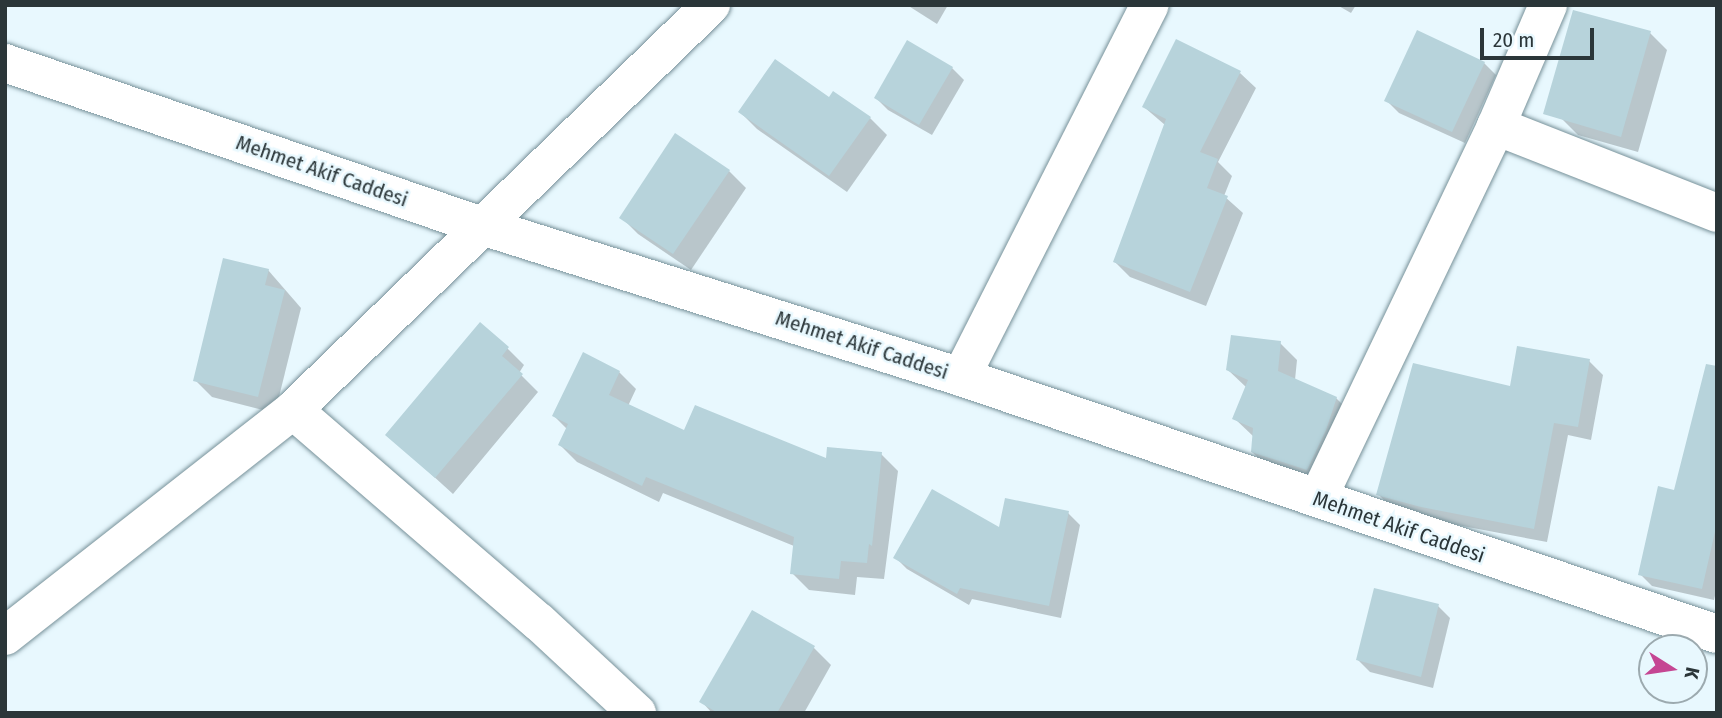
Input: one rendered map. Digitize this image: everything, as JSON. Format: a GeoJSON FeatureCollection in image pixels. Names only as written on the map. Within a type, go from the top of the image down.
{"type":"FeatureCollection","features":[{"type":"Feature","properties":{"kind":"street"},"geometry":{"type":"LineString","coordinates":[[5,636],[293,410],[711,5]]}},
{"type":"Feature","properties":{"kind":"street"},"geometry":{"type":"LineString","coordinates":[[961,377],[1150,5]]}},
{"type":"Feature","properties":{"kind":"street"},"geometry":{"type":"LineString","coordinates":[[1318,498],[1496,126],[1548,5]]}},
{"type":"Feature","properties":{"kind":"street","name":"Mehmet Akif Caddesi"},"geometry":{"type":"LineString","coordinates":[[5,63],[482,226],[961,377],[1717,634]]}},
{"type":"Feature","properties":{"kind":"street"},"geometry":{"type":"LineString","coordinates":[[1496,126],[1717,213]]}},
{"type":"Feature","properties":{"kind":"street"},"geometry":{"type":"LineString","coordinates":[[293,410],[539,622],[637,713]]}},
{"type":"Feature","properties":{"kind":"building"},"geometry":{"type":"Polygon","coordinates":[[[1573,10],[1651,31],[1621,137],[1543,114],[1573,10]]]}},
{"type":"Feature","properties":{"kind":"building"},"geometry":{"type":"Polygon","coordinates":[[[1417,30],[1485,62],[1452,132],[1384,101],[1417,30]]]}},
{"type":"Feature","properties":{"kind":"building"},"geometry":{"type":"Polygon","coordinates":[[[1176,39],[1241,71],[1200,152],[1218,159],[1207,188],[1228,196],[1190,292],[1113,262],[1166,119],[1142,107],[1176,39]]]}},
{"type":"Feature","properties":{"kind":"building"},"geometry":{"type":"Polygon","coordinates":[[[907,40],[953,67],[919,125],[874,98],[907,40]]]}},
{"type":"Feature","properties":{"kind":"building"},"geometry":{"type":"Polygon","coordinates":[[[775,59],[829,97],[833,91],[871,117],[829,176],[738,112],[775,59]]]}},
{"type":"Feature","properties":{"kind":"building"},"geometry":{"type":"Polygon","coordinates":[[[675,133],[730,170],[673,254],[619,218],[675,133]]]}},
{"type":"Feature","properties":{"kind":"building"},"geometry":{"type":"Polygon","coordinates":[[[223,258],[269,269],[265,285],[285,290],[258,397],[193,381],[223,258]]]}},
{"type":"Feature","properties":{"kind":"building"},"geometry":{"type":"Polygon","coordinates":[[[480,322],[509,347],[502,356],[523,374],[435,478],[385,435],[480,322]]]}},
{"type":"Feature","properties":{"kind":"building"},"geometry":{"type":"Polygon","coordinates":[[[1231,335],[1281,341],[1278,371],[1337,397],[1326,430],[1307,470],[1251,452],[1253,428],[1232,419],[1248,380],[1226,370],[1231,335]]]}},
{"type":"Feature","properties":{"kind":"building"},"geometry":{"type":"Polygon","coordinates":[[[1517,346],[1590,359],[1578,427],[1554,423],[1534,529],[1421,507],[1376,495],[1413,363],[1510,386],[1517,346]]]}},
{"type":"Feature","properties":{"kind":"building"},"geometry":{"type":"Polygon","coordinates":[[[583,352],[620,371],[609,395],[684,430],[695,405],[826,458],[827,447],[882,452],[872,546],[869,544],[867,563],[841,561],[839,579],[790,574],[794,537],[646,477],[642,486],[558,445],[568,424],[552,416],[583,352]]]}},
{"type":"Feature","properties":{"kind":"building"},"geometry":{"type":"Polygon","coordinates":[[[1706,364],[1717,366],[1717,523],[1702,589],[1638,575],[1658,486],[1674,490],[1706,364]]]}},
{"type":"Feature","properties":{"kind":"building"},"geometry":{"type":"Polygon","coordinates":[[[932,489],[999,527],[1005,498],[1069,511],[1049,606],[960,588],[957,594],[893,558],[932,489]]]}},
{"type":"Feature","properties":{"kind":"building"},"geometry":{"type":"Polygon","coordinates":[[[1374,588],[1439,604],[1421,677],[1356,660],[1374,588]]]}},
{"type":"Feature","properties":{"kind":"building"},"geometry":{"type":"Polygon","coordinates":[[[752,610],[815,646],[777,713],[718,713],[699,702],[752,610]]]}}]}
